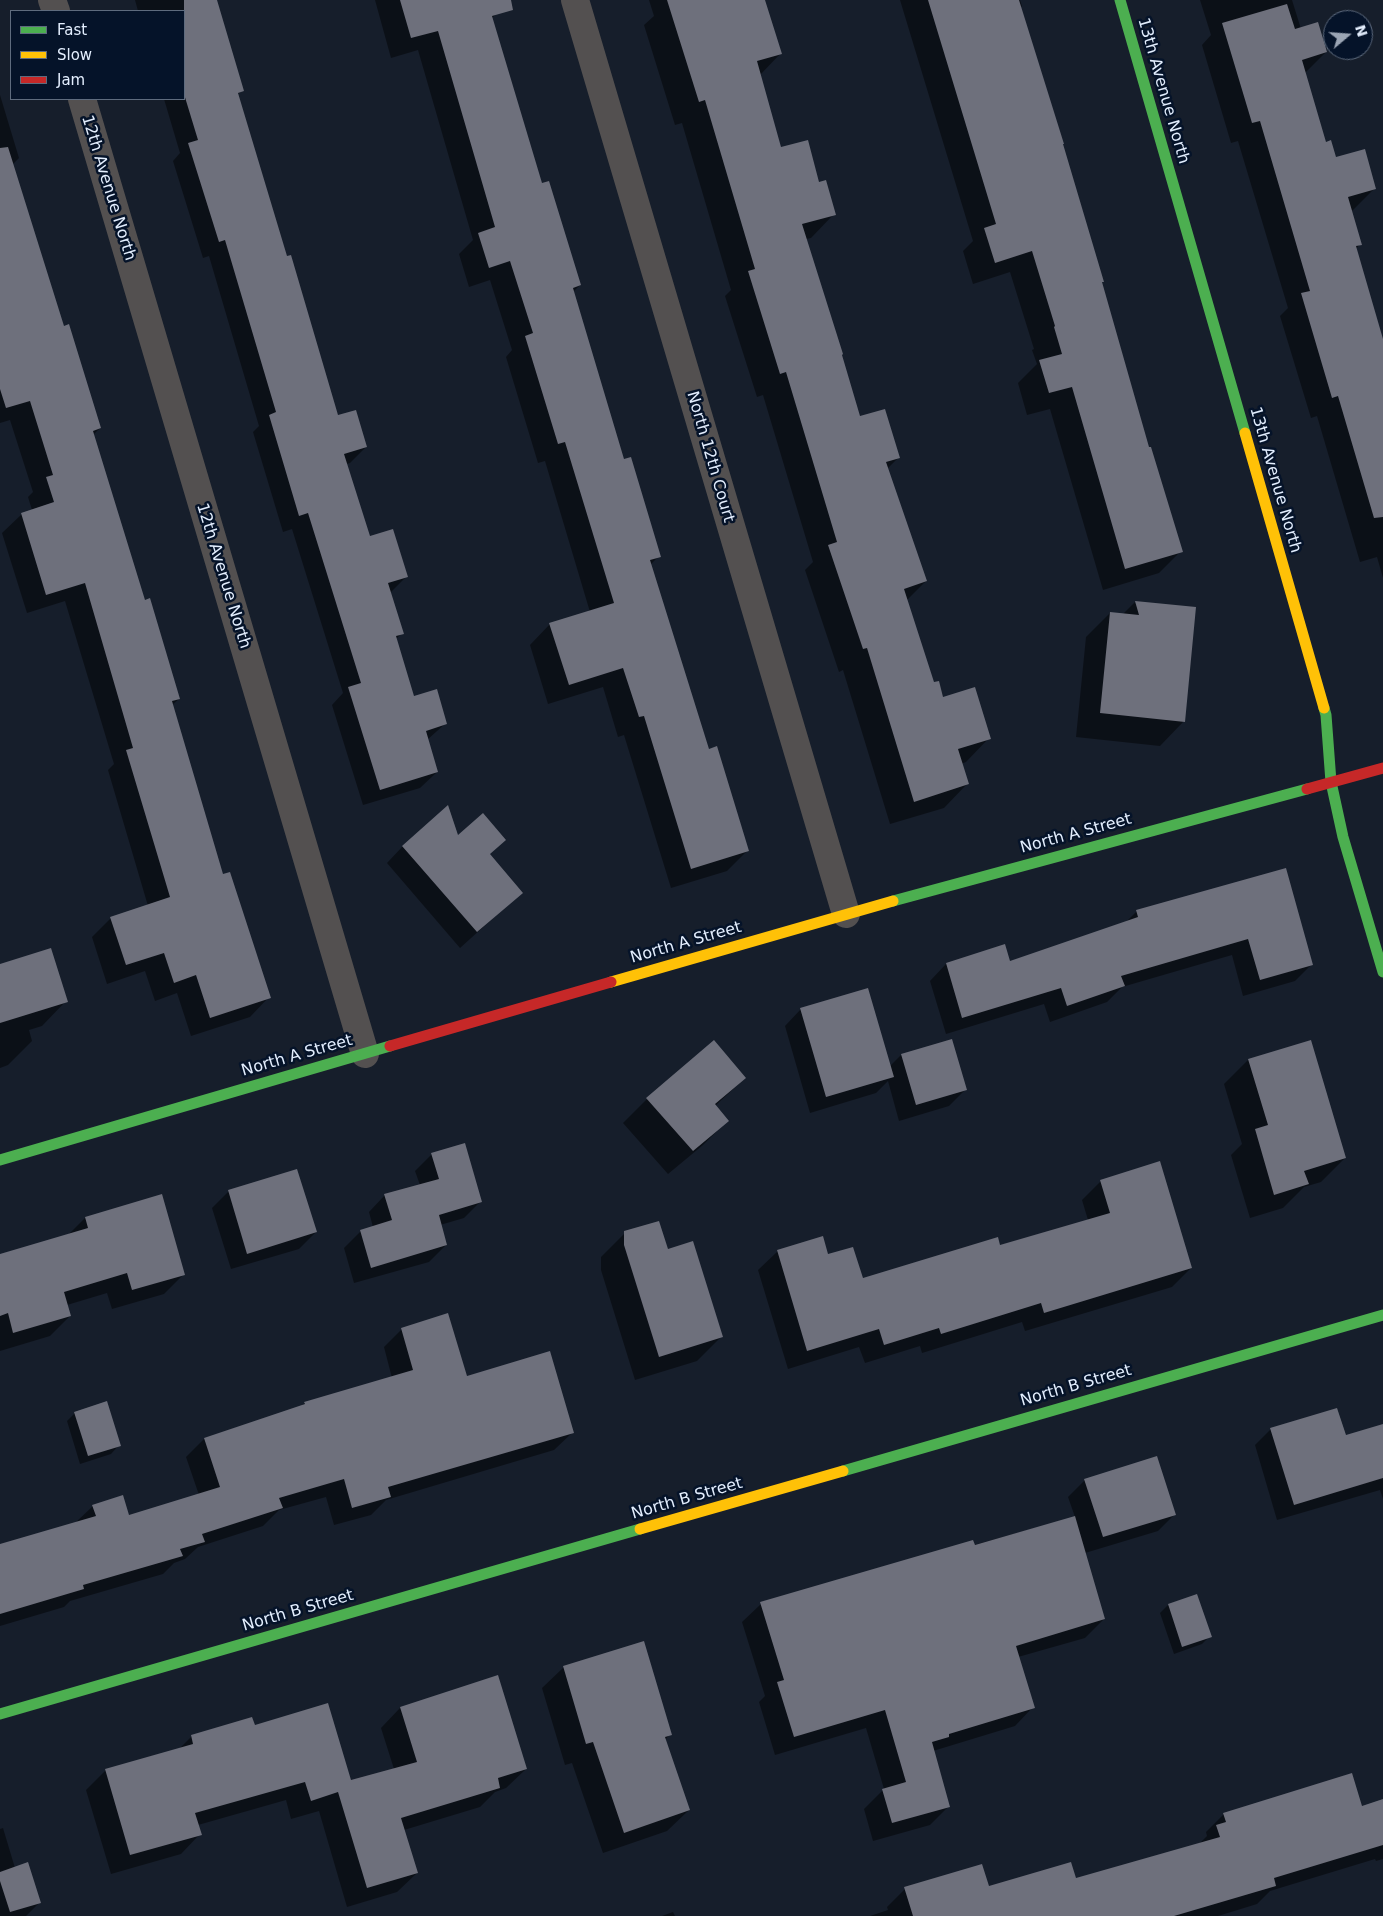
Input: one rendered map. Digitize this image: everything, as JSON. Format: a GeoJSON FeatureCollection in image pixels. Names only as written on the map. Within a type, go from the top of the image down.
{"type":"FeatureCollection","features":[{"type":"Feature","properties":{"kind":"street","name":"North 12th Court"},"geometry":{"type":"LineString","coordinates":[[575,0],[846,914]]}},
{"type":"Feature","properties":{"kind":"street","name":"13th Avenue North"},"geometry":{"type":"LineString","coordinates":[[1120,0],[1326,715],[1331,782],[1343,837],[1383,972]]}},
{"type":"Feature","properties":{"kind":"street","name":"12th Avenue North"},"geometry":{"type":"LineString","coordinates":[[82,100],[365,1054]]}},
{"type":"Feature","properties":{"kind":"street","name":"North A Street"},"geometry":{"type":"LineString","coordinates":[[0,1160],[846,914],[1383,768]]}},
{"type":"Feature","properties":{"kind":"street","name":"North B Street"},"geometry":{"type":"LineString","coordinates":[[0,1714],[1383,1315]]}},
{"type":"Feature","properties":{"kind":"building"},"geometry":{"type":"Polygon","coordinates":[[[184,0],[217,0],[244,91],[238,93],[287,256],[291,255],[338,415],[356,410],[367,447],[344,454],[370,536],[393,529],[408,577],[388,583],[404,634],[396,636],[414,696],[437,689],[447,724],[426,731],[438,772],[380,790],[348,687],[361,683],[308,513],[299,516],[269,415],[276,412],[225,240],[219,242],[188,143],[198,140],[185,97],[184,0]]]}},
{"type":"Feature","properties":{"kind":"building"},"geometry":{"type":"Polygon","coordinates":[[[400,0],[511,0],[513,10],[492,16],[542,183],[549,181],[581,285],[573,288],[624,459],[631,457],[661,557],[650,560],[709,749],[717,746],[749,851],[691,869],[644,716],[639,717],[623,668],[569,685],[549,623],[614,603],[565,442],[558,444],[525,336],[533,333],[510,261],[489,268],[478,233],[495,227],[438,31],[411,38],[400,0]]]}},
{"type":"Feature","properties":{"kind":"building"},"geometry":{"type":"Polygon","coordinates":[[[667,0],[765,0],[782,54],[757,61],[781,147],[808,140],[819,182],[826,180],[836,215],[802,224],[843,354],[860,416],[885,409],[900,458],[886,462],[927,581],[904,589],[934,682],[939,681],[943,697],[975,687],[991,739],[958,749],[969,784],[914,802],[867,648],[863,649],[828,545],[837,542],[786,372],[780,374],[748,271],[755,269],[705,100],[699,102],[667,0]]]}},
{"type":"Feature","properties":{"kind":"building"},"geometry":{"type":"Polygon","coordinates":[[[928,0],[1019,0],[1064,144],[1149,447],[1151,447],[1183,552],[1125,569],[1072,387],[1049,393],[1039,360],[1062,354],[1032,251],[995,263],[984,228],[996,224],[928,0]]]}},
{"type":"Feature","properties":{"kind":"building"},"geometry":{"type":"Polygon","coordinates":[[[1287,4],[1295,29],[1318,22],[1323,39],[1323,53],[1302,60],[1326,142],[1331,140],[1336,157],[1365,149],[1376,189],[1348,197],[1362,245],[1356,246],[1383,339],[1383,517],[1374,518],[1338,396],[1332,398],[1301,293],[1310,291],[1260,121],[1252,123],[1222,23],[1287,4]]]}},
{"type":"Feature","properties":{"kind":"building"},"geometry":{"type":"Polygon","coordinates":[[[8,147],[64,326],[69,324],[101,428],[93,431],[145,600],[150,598],[180,699],[172,701],[223,874],[230,872],[271,998],[210,1018],[196,975],[174,983],[164,953],[126,965],[110,917],[170,897],[126,750],[133,748],[85,583],[46,595],[21,513],[54,502],[46,477],[53,475],[30,401],[6,408],[0,389],[0,148],[8,147]]]}},
{"type":"Feature","properties":{"kind":"building"},"geometry":{"type":"Polygon","coordinates":[[[1135,601],[1196,607],[1185,722],[1100,713],[1110,612],[1139,615],[1135,601]]]}},
{"type":"Feature","properties":{"kind":"building"},"geometry":{"type":"Polygon","coordinates":[[[448,805],[458,835],[483,813],[506,840],[490,854],[523,893],[477,932],[402,846],[448,805]]]}},
{"type":"Feature","properties":{"kind":"building"},"geometry":{"type":"Polygon","coordinates":[[[1286,868],[1313,965],[1260,980],[1248,939],[1121,976],[1125,986],[1067,1006],[1061,988],[962,1018],[946,963],[1005,944],[1010,961],[1138,917],[1136,910],[1286,868]]]}},
{"type":"Feature","properties":{"kind":"building"},"geometry":{"type":"Polygon","coordinates":[[[51,948],[68,1002],[0,1023],[0,964],[51,948]]]}},
{"type":"Feature","properties":{"kind":"building"},"geometry":{"type":"Polygon","coordinates":[[[868,988],[894,1077],[826,1097],[800,1008],[868,988]]]}},
{"type":"Feature","properties":{"kind":"building"},"geometry":{"type":"Polygon","coordinates":[[[952,1039],[967,1090],[916,1105],[901,1054],[952,1039]]]}},
{"type":"Feature","properties":{"kind":"building"},"geometry":{"type":"Polygon","coordinates":[[[714,1040],[746,1078],[715,1104],[729,1121],[693,1151],[646,1098],[714,1040]]]}},
{"type":"Feature","properties":{"kind":"building"},"geometry":{"type":"Polygon","coordinates":[[[1311,1040],[1346,1158],[1304,1171],[1309,1184],[1274,1195],[1255,1129],[1268,1125],[1248,1059],[1311,1040]]]}},
{"type":"Feature","properties":{"kind":"building"},"geometry":{"type":"Polygon","coordinates":[[[465,1143],[482,1202],[439,1215],[447,1245],[371,1268],[360,1230],[392,1220],[384,1194],[439,1179],[431,1153],[465,1143]]]}},
{"type":"Feature","properties":{"kind":"building"},"geometry":{"type":"Polygon","coordinates":[[[1160,1161],[1192,1268],[1044,1313],[1041,1303],[941,1334],[939,1328],[884,1345],[879,1329],[807,1351],[777,1250],[823,1236],[828,1254],[853,1247],[863,1278],[998,1237],[1000,1245],[1110,1213],[1100,1180],[1160,1161]]]}},
{"type":"Feature","properties":{"kind":"building"},"geometry":{"type":"Polygon","coordinates":[[[297,1169],[317,1232],[247,1254],[228,1190],[297,1169]]]}},
{"type":"Feature","properties":{"kind":"building"},"geometry":{"type":"Polygon","coordinates":[[[162,1194],[185,1275],[132,1290],[127,1273],[64,1292],[71,1316],[13,1333],[8,1313],[0,1316],[0,1254],[88,1228],[85,1217],[162,1194]]]}},
{"type":"Feature","properties":{"kind":"building"},"geometry":{"type":"Polygon","coordinates":[[[659,1221],[668,1249],[693,1241],[723,1337],[659,1357],[624,1245],[624,1231],[659,1221]]]}},
{"type":"Feature","properties":{"kind":"building"},"geometry":{"type":"Polygon","coordinates":[[[448,1313],[467,1376],[550,1351],[574,1433],[388,1487],[391,1497],[352,1508],[344,1479],[279,1498],[283,1508],[202,1534],[205,1542],[180,1549],[183,1556],[83,1585],[84,1589],[0,1614],[0,1544],[96,1516],[92,1505],[123,1495],[129,1515],[220,1487],[204,1438],[305,1404],[304,1402],[413,1370],[401,1328],[448,1313]]]}},
{"type":"Feature","properties":{"kind":"building"},"geometry":{"type":"Polygon","coordinates":[[[107,1401],[121,1446],[88,1456],[74,1412],[107,1401]]]}},
{"type":"Feature","properties":{"kind":"building"},"geometry":{"type":"Polygon","coordinates":[[[1337,1408],[1346,1435],[1383,1424],[1383,1478],[1294,1505],[1270,1428],[1337,1408]]]}},
{"type":"Feature","properties":{"kind":"building"},"geometry":{"type":"Polygon","coordinates":[[[1157,1456],[1176,1515],[1103,1537],[1084,1479],[1157,1456]]]}},
{"type":"Feature","properties":{"kind":"building"},"geometry":{"type":"Polygon","coordinates":[[[1075,1516],[1105,1619],[1016,1646],[1035,1708],[949,1734],[949,1737],[932,1742],[950,1807],[892,1823],[882,1789],[906,1782],[885,1710],[794,1737],[777,1682],[784,1680],[760,1602],[973,1540],[975,1545],[1075,1516]]]}},
{"type":"Feature","properties":{"kind":"building"},"geometry":{"type":"Polygon","coordinates":[[[1197,1594],[1212,1637],[1182,1647],[1168,1604],[1197,1594]]]}},
{"type":"Feature","properties":{"kind":"building"},"geometry":{"type":"Polygon","coordinates":[[[644,1641],[672,1735],[665,1737],[690,1810],[624,1833],[593,1742],[586,1744],[563,1666],[644,1641]]]}},
{"type":"Feature","properties":{"kind":"building"},"geometry":{"type":"Polygon","coordinates":[[[498,1675],[527,1769],[498,1778],[500,1788],[401,1818],[418,1873],[367,1888],[338,1792],[311,1801],[305,1782],[195,1813],[202,1835],[130,1855],[105,1769],[193,1744],[191,1735],[252,1717],[255,1725],[328,1703],[351,1780],[417,1762],[400,1707],[498,1675]]]}},
{"type":"Feature","properties":{"kind":"building"},"geometry":{"type":"Polygon","coordinates":[[[1352,1773],[1362,1806],[1383,1799],[1383,1845],[1274,1878],[1276,1886],[1174,1916],[913,1916],[904,1887],[982,1864],[989,1886],[1071,1862],[1076,1878],[1220,1837],[1216,1825],[1226,1822],[1223,1813],[1352,1773]]]}},
{"type":"Feature","properties":{"kind":"building"},"geometry":{"type":"Polygon","coordinates":[[[28,1862],[41,1903],[10,1912],[0,1881],[0,1872],[28,1862]]]}},
{"type":"Feature","properties":{"kind":"traffic: fast"},"geometry":{"type":"LineString","coordinates":[[1120,0],[1245,433]]}},
{"type":"Feature","properties":{"kind":"traffic: fast"},"geometry":{"type":"LineString","coordinates":[[1324,708],[1331,782],[1343,837],[1383,972]]}},
{"type":"Feature","properties":{"kind":"traffic: fast"},"geometry":{"type":"LineString","coordinates":[[893,901],[1307,789]]}},
{"type":"Feature","properties":{"kind":"traffic: fast"},"geometry":{"type":"LineString","coordinates":[[0,1160],[390,1046]]}},
{"type":"Feature","properties":{"kind":"traffic: fast"},"geometry":{"type":"LineString","coordinates":[[843,1471],[1383,1315]]}},
{"type":"Feature","properties":{"kind":"traffic: fast"},"geometry":{"type":"LineString","coordinates":[[0,1714],[640,1529]]}},
{"type":"Feature","properties":{"kind":"traffic: slow"},"geometry":{"type":"LineString","coordinates":[[1245,433],[1324,708]]}},
{"type":"Feature","properties":{"kind":"traffic: slow"},"geometry":{"type":"LineString","coordinates":[[611,982],[893,901]]}},
{"type":"Feature","properties":{"kind":"traffic: slow"},"geometry":{"type":"LineString","coordinates":[[640,1529],[843,1471]]}},
{"type":"Feature","properties":{"kind":"traffic: jam"},"geometry":{"type":"LineString","coordinates":[[1307,789],[1383,768]]}},
{"type":"Feature","properties":{"kind":"traffic: jam"},"geometry":{"type":"LineString","coordinates":[[390,1046],[611,982]]}}]}
